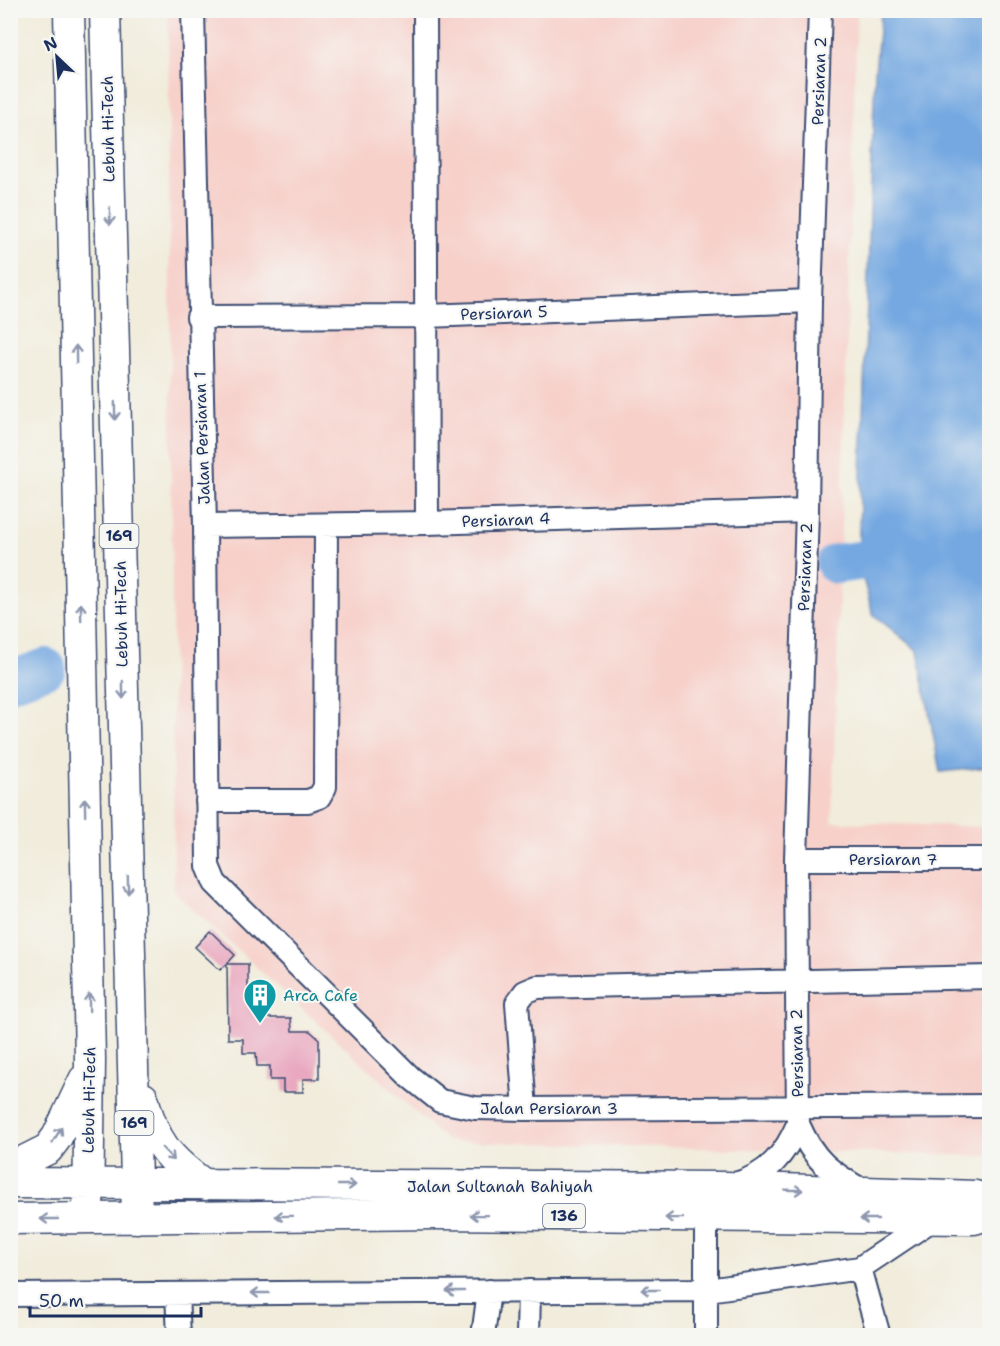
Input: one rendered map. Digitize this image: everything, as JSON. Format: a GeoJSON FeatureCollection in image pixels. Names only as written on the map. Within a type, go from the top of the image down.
{"type":"FeatureCollection","features":[{"type":"Feature","properties":{"kind":"main road","name":"Lebuh Hi-Tech"},"geometry":{"type":"LineString","coordinates":[[69,10],[90,1060],[88,1218]]}},
{"type":"Feature","properties":{"kind":"main road","name":"Lebuh Hi-Tech"},"geometry":{"type":"LineString","coordinates":[[105,10],[137,1218]]}},
{"type":"Feature","properties":{"kind":"main road"},"geometry":{"type":"LineString","coordinates":[[10,1168],[48,1149],[57,1137],[81,1091],[90,1060]]}},
{"type":"Feature","properties":{"kind":"main road"},"geometry":{"type":"LineString","coordinates":[[132,1061],[149,1122],[161,1148],[184,1171],[205,1185]]}},
{"type":"Feature","properties":{"kind":"main road","name":"Jalan Sultanah Bahiyah"},"geometry":{"type":"LineString","coordinates":[[10,1183],[726,1187],[975,1196],[990,1201]]}},
{"type":"Feature","properties":{"kind":"main road","name":"Jalan Sultanah Bahiyah"},"geometry":{"type":"LineString","coordinates":[[10,1219],[436,1214],[974,1219],[990,1214]]}},
{"type":"Feature","properties":{"kind":"street","name":"Jalan Persiaran 1"},"geometry":{"type":"LineString","coordinates":[[193,10],[198,317],[205,526],[208,866]]}},
{"type":"Feature","properties":{"kind":"street"},"geometry":{"type":"LineString","coordinates":[[425,10],[427,523]]}},
{"type":"Feature","properties":{"kind":"street","name":"Persiaran 2"},"geometry":{"type":"LineString","coordinates":[[798,1115],[796,859],[820,10]]}},
{"type":"Feature","properties":{"kind":"street","name":"Persiaran 5"},"geometry":{"type":"LineString","coordinates":[[198,317],[427,316],[810,302]]}},
{"type":"Feature","properties":{"kind":"street","name":"Persiaran 4"},"geometry":{"type":"LineString","coordinates":[[205,526],[427,523],[807,511]]}},
{"type":"Feature","properties":{"kind":"street"},"geometry":{"type":"LineString","coordinates":[[207,801],[308,801],[319,797],[325,787],[326,525]]}},
{"type":"Feature","properties":{"kind":"street","name":"Persiaran 7"},"geometry":{"type":"LineString","coordinates":[[796,859],[990,859]]}},
{"type":"Feature","properties":{"kind":"street","name":"Jalan Persiaran 3"},"geometry":{"type":"LineString","coordinates":[[208,866],[215,883],[410,1077],[440,1101],[475,1108],[798,1115],[990,1106]]}},
{"type":"Feature","properties":{"kind":"street"},"geometry":{"type":"LineString","coordinates":[[525,1109],[517,1003],[525,992],[537,987],[990,977]]}},
{"type":"Feature","properties":{"kind":"street"},"geometry":{"type":"LineString","coordinates":[[726,1187],[756,1178],[768,1170],[790,1145],[798,1115]]}},
{"type":"Feature","properties":{"kind":"street"},"geometry":{"type":"LineString","coordinates":[[798,1115],[808,1147],[831,1173],[865,1192]]}},
{"type":"Feature","properties":{"kind":"street"},"geometry":{"type":"LineString","coordinates":[[706,1218],[708,1290],[706,1335]]}},
{"type":"Feature","properties":{"kind":"street"},"geometry":{"type":"LineString","coordinates":[[10,1294],[708,1290],[860,1268],[933,1219]]}},
{"type":"Feature","properties":{"kind":"street"},"geometry":{"type":"LineString","coordinates":[[860,1268],[879,1335]]}},
{"type":"Feature","properties":{"kind":"street"},"geometry":{"type":"LineString","coordinates":[[483,1335],[489,1291]]}},
{"type":"Feature","properties":{"kind":"street"},"geometry":{"type":"LineString","coordinates":[[528,1335],[529,1291]]}},
{"type":"Feature","properties":{"kind":"street"},"geometry":{"type":"LineString","coordinates":[[177,1294],[179,1335]]}},
{"type":"Feature","properties":{"kind":"shaded area"},"geometry":{"type":"Polygon","coordinates":[[[168,11],[857,11],[832,822],[989,827],[989,1156],[447,1141],[174,892],[168,11]]]}},
{"type":"Feature","properties":{"kind":"water"},"geometry":{"type":"Polygon","coordinates":[[[881,11],[989,11],[989,767],[940,772],[918,651],[873,614],[858,561],[875,72],[881,11]]]}},
{"type":"Feature","properties":{"kind":"building"},"geometry":{"type":"Polygon","coordinates":[[[210,931],[235,955],[220,970],[195,947],[210,931]]]}},
{"type":"Feature","properties":{"kind":"building","name":"Arca Cafe"},"geometry":{"type":"Polygon","coordinates":[[[227,964],[248,964],[248,991],[262,991],[262,1018],[291,1018],[292,1031],[310,1031],[319,1039],[319,1079],[303,1079],[303,1092],[283,1092],[283,1080],[270,1080],[270,1066],[257,1066],[256,1053],[243,1053],[243,1039],[228,1039],[227,964]]]}},
{"type":"Feature","properties":{"kind":"waterway"},"geometry":{"type":"LineString","coordinates":[[836,564],[912,554]]}},
{"type":"Feature","properties":{"kind":"waterway"},"geometry":{"type":"LineString","coordinates":[[10,681],[46,668]]}},
{"type":"Feature","properties":{"kind":"place","name":"Arca Cafe"},"geometry":{"type":"Point","coordinates":[260,1024]}}]}
